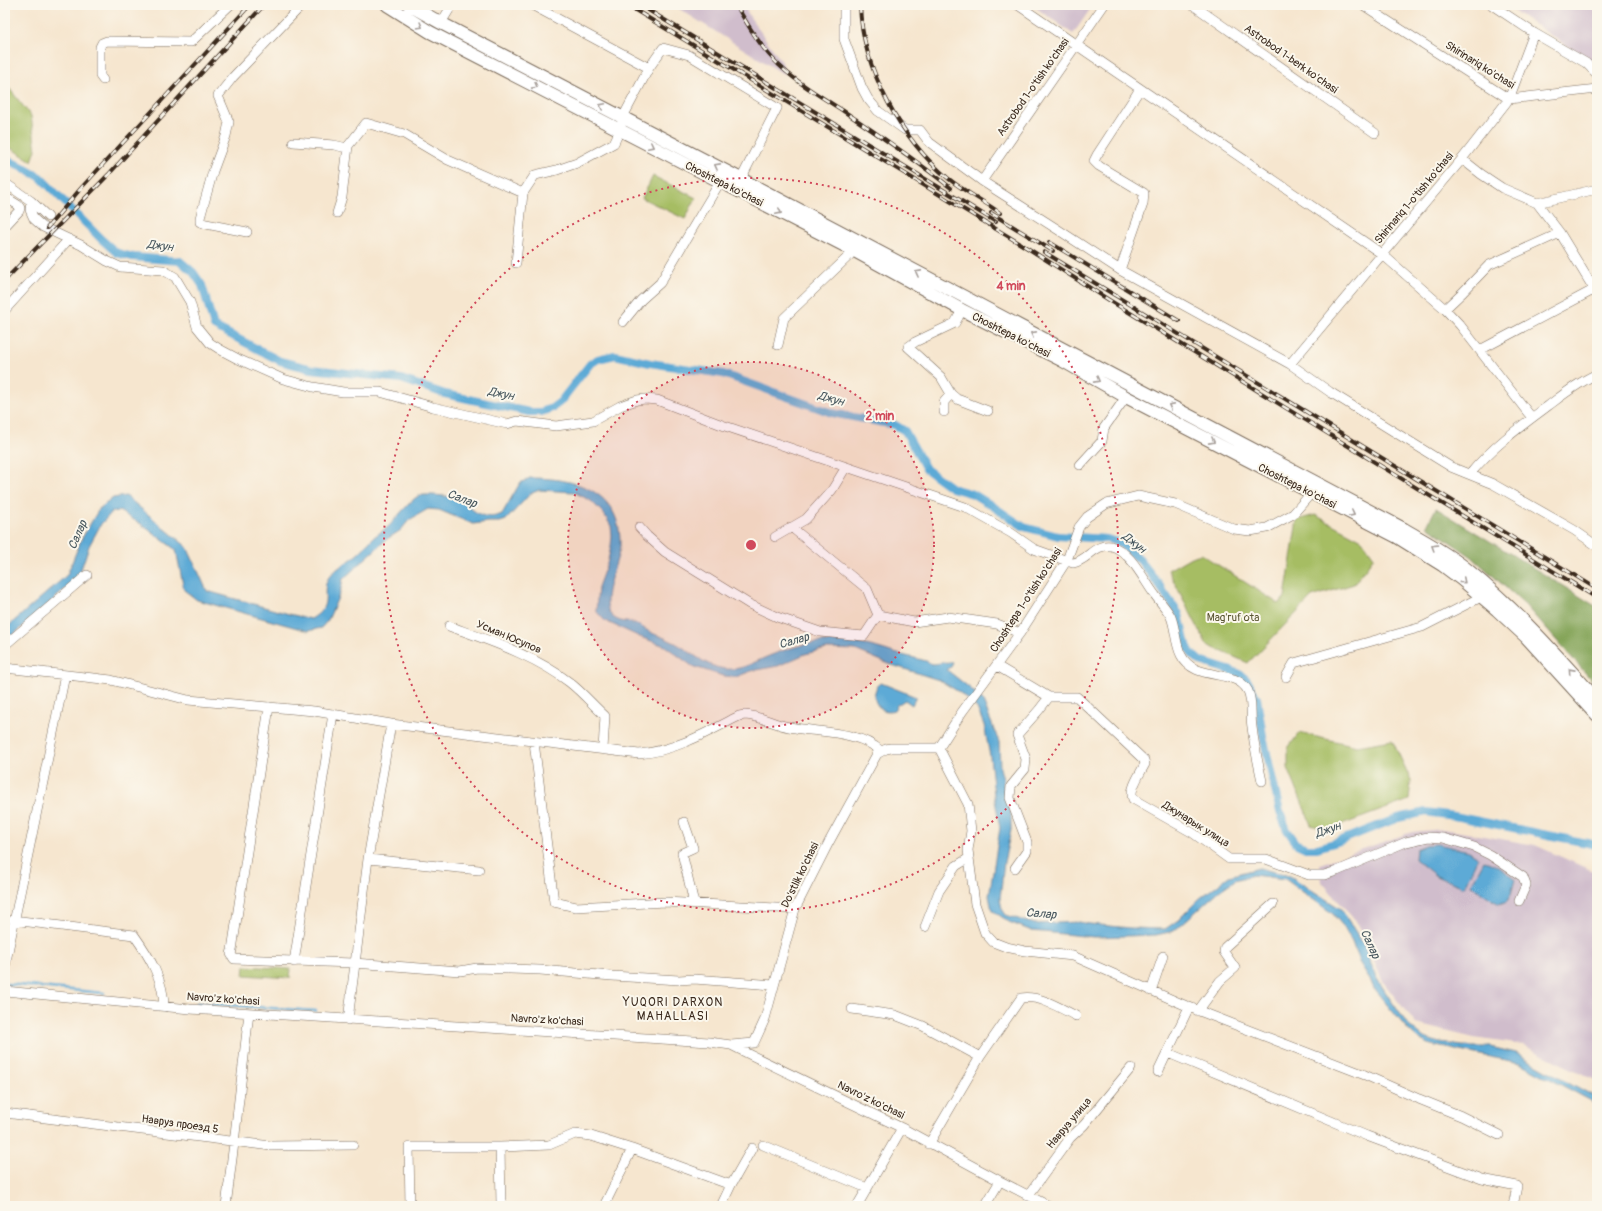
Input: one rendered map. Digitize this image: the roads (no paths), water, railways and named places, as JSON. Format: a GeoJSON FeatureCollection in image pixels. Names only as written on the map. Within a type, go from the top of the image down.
{"type":"FeatureCollection","features":[{"type":"Feature","properties":{"kind":"main road","name":"Choshtepa ko'chasi"},"geometry":{"type":"LineString","coordinates":[[387,5],[430,32],[851,250],[962,310],[1063,361],[1126,397],[1245,452]]}},
{"type":"Feature","properties":{"kind":"main road","name":"Choshtepa ko'chasi"},"geometry":{"type":"LineString","coordinates":[[409,5],[442,24],[741,179],[1315,489],[1397,537],[1442,565],[1481,597],[1526,638],[1597,715]]}},
{"type":"Feature","properties":{"kind":"main road","name":"Choshtepa ko'chasi"},"geometry":{"type":"LineString","coordinates":[[1315,489],[1404,529],[1467,569],[1504,601],[1533,630],[1597,700]]}},
{"type":"Feature","properties":{"kind":"street"},"geometry":{"type":"LineString","coordinates":[[103,80],[100,76],[100,47],[102,43],[107,41],[191,42],[230,5]]}},
{"type":"Feature","properties":{"kind":"street"},"geometry":{"type":"LineString","coordinates":[[247,232],[200,222],[213,171],[226,136],[229,122],[218,96],[302,5]]}},
{"type":"Feature","properties":{"kind":"street"},"geometry":{"type":"LineString","coordinates":[[442,24],[452,5]]}},
{"type":"Feature","properties":{"kind":"street"},"geometry":{"type":"LineString","coordinates":[[532,5],[649,68]]}},
{"type":"Feature","properties":{"kind":"street"},"geometry":{"type":"LineString","coordinates":[[844,5],[844,39],[862,88],[868,99],[878,110],[905,130],[920,130],[929,142],[982,182],[1057,228],[1120,270],[1290,364],[1330,392],[1451,467],[1493,484],[1574,530],[1597,546]]}},
{"type":"Feature","properties":{"kind":"street"},"geometry":{"type":"LineString","coordinates":[[1018,5],[1382,254],[1445,309],[1480,350],[1532,418]]}},
{"type":"Feature","properties":{"kind":"street","name":"Astrobod 1-o'tish ko'chasi"},"geometry":{"type":"LineString","coordinates":[[982,182],[1104,5]]}},
{"type":"Feature","properties":{"kind":"street","name":"Astrobod 1-berk ko'chasi"},"geometry":{"type":"LineString","coordinates":[[1193,5],[1375,133]]}},
{"type":"Feature","properties":{"kind":"street","name":"Shirinariq ko'chasi"},"geometry":{"type":"LineString","coordinates":[[1363,5],[1509,99],[1597,89]]}},
{"type":"Feature","properties":{"kind":"street"},"geometry":{"type":"LineString","coordinates":[[1492,5],[1534,33],[1586,63],[1597,74]]}},
{"type":"Feature","properties":{"kind":"street","name":"Shirinariq 1-o'tish ko'chasi"},"geometry":{"type":"LineString","coordinates":[[1290,364],[1462,159],[1509,99],[1534,33]]}},
{"type":"Feature","properties":{"kind":"street"},"geometry":{"type":"LineString","coordinates":[[516,263],[523,193],[535,175],[557,170],[577,163],[614,143],[620,130],[623,118],[649,68],[664,48],[689,55],[778,108],[741,179]]}},
{"type":"Feature","properties":{"kind":"street"},"geometry":{"type":"LineString","coordinates":[[1120,270],[1143,204],[1144,194],[1099,166],[1094,161],[1140,89]]}},
{"type":"Feature","properties":{"kind":"street"},"geometry":{"type":"LineString","coordinates":[[337,213],[342,197],[347,148],[366,123],[404,134],[448,160],[523,193]]}},
{"type":"Feature","properties":{"kind":"street"},"geometry":{"type":"LineString","coordinates":[[293,142],[334,145],[347,148]]}},
{"type":"Feature","properties":{"kind":"street"},"geometry":{"type":"LineString","coordinates":[[1462,159],[1502,188],[1537,203],[1560,233],[1596,290],[1480,350]]}},
{"type":"Feature","properties":{"kind":"street"},"geometry":{"type":"LineString","coordinates":[[623,322],[641,300],[660,283],[720,182]]}},
{"type":"Feature","properties":{"kind":"street"},"geometry":{"type":"LineString","coordinates":[[5,183],[48,217]]}},
{"type":"Feature","properties":{"kind":"street"},"geometry":{"type":"LineString","coordinates":[[1537,203],[1597,189]]}},
{"type":"Feature","properties":{"kind":"street"},"geometry":{"type":"LineString","coordinates":[[5,197],[18,205],[20,208]]}},
{"type":"Feature","properties":{"kind":"street"},"geometry":{"type":"LineString","coordinates":[[5,226],[20,208],[31,203]]}},
{"type":"Feature","properties":{"kind":"street"},"geometry":{"type":"LineString","coordinates":[[31,203],[30,210],[34,219],[43,227],[81,245],[107,261],[120,267],[155,268],[170,273],[175,277],[186,292],[197,328],[210,343],[238,359],[283,379],[313,387],[343,392],[380,392],[433,407],[507,424],[517,421],[556,426],[592,421],[620,406],[641,400],[657,400],[722,425],[965,507],[1011,533],[1034,549],[1069,556],[1073,563],[1079,562],[1096,549],[1104,546],[1112,546],[1124,554],[1138,568],[1171,617],[1177,645],[1188,665],[1196,670],[1236,680],[1242,683],[1248,692],[1251,700],[1254,741],[1262,781]]}},
{"type":"Feature","properties":{"kind":"street"},"geometry":{"type":"LineString","coordinates":[[1445,309],[1489,265],[1560,233]]}},
{"type":"Feature","properties":{"kind":"street"},"geometry":{"type":"LineString","coordinates":[[5,310],[69,239]]}},
{"type":"Feature","properties":{"kind":"street"},"geometry":{"type":"LineString","coordinates":[[778,345],[784,318],[850,255],[851,250]]}},
{"type":"Feature","properties":{"kind":"street"},"geometry":{"type":"LineString","coordinates":[[962,310],[955,323],[915,342],[908,347],[941,377],[951,394],[957,399],[988,411]]}},
{"type":"Feature","properties":{"kind":"street"},"geometry":{"type":"LineString","coordinates":[[1470,474],[1483,458],[1532,418],[1576,385],[1597,374]]}},
{"type":"Feature","properties":{"kind":"street"},"geometry":{"type":"LineString","coordinates":[[944,412],[944,402],[951,394]]}},
{"type":"Feature","properties":{"kind":"street"},"geometry":{"type":"LineString","coordinates":[[1080,465],[1102,441],[1104,428],[1126,397]]}},
{"type":"Feature","properties":{"kind":"street"},"geometry":{"type":"LineString","coordinates":[[774,537],[806,518],[832,490],[846,467]]}},
{"type":"Feature","properties":{"kind":"street","name":"Choshtepa 1-o'tish ko'chasi"},"geometry":{"type":"LineString","coordinates":[[939,748],[962,712],[1020,633],[1069,556],[1079,527],[1087,517],[1106,504],[1138,496],[1175,504],[1234,529],[1250,531],[1266,528],[1293,514],[1315,489]]}},
{"type":"Feature","properties":{"kind":"street"},"geometry":{"type":"LineString","coordinates":[[639,526],[647,536],[665,552],[749,604],[777,617],[820,632],[864,636],[878,615]]}},
{"type":"Feature","properties":{"kind":"street"},"geometry":{"type":"LineString","coordinates":[[791,527],[867,589],[878,615]]}},
{"type":"Feature","properties":{"kind":"street"},"geometry":{"type":"LineString","coordinates":[[5,645],[87,575]]}},
{"type":"Feature","properties":{"kind":"street"},"geometry":{"type":"LineString","coordinates":[[1286,677],[1294,663],[1422,628],[1481,597]]}},
{"type":"Feature","properties":{"kind":"street"},"geometry":{"type":"LineString","coordinates":[[878,615],[914,622],[948,617],[997,624],[1020,633]]}},
{"type":"Feature","properties":{"kind":"street","name":"Усман Юсупов"},"geometry":{"type":"LineString","coordinates":[[449,626],[535,660],[570,682],[605,716],[602,749]]}},
{"type":"Feature","properties":{"kind":"street","name":"Джунарык улица"},"geometry":{"type":"LineString","coordinates":[[997,666],[1049,696],[1077,697],[1144,760],[1145,764],[1131,791],[1133,799],[1193,834],[1229,859],[1266,859],[1309,875],[1324,875],[1338,871],[1406,842],[1428,837],[1443,838],[1474,847],[1490,854],[1523,877],[1526,885],[1520,901]]}},
{"type":"Feature","properties":{"kind":"street"},"geometry":{"type":"LineString","coordinates":[[5,668],[111,680],[188,700],[333,714],[391,724],[640,754],[650,754],[685,742],[739,716],[745,715],[788,727],[844,735],[872,744],[881,751],[891,748],[939,748],[968,804],[971,831],[968,850],[975,904],[985,933],[993,942],[1006,947],[1025,951],[1073,956],[1198,1011],[1365,1075],[1461,1116],[1499,1135]]}},
{"type":"Feature","properties":{"kind":"street"},"geometry":{"type":"LineString","coordinates":[[5,966],[13,920],[65,675]]}},
{"type":"Feature","properties":{"kind":"street"},"geometry":{"type":"LineString","coordinates":[[1015,868],[1027,851],[1027,842],[1010,798],[1011,786],[1026,769],[1026,759],[1017,735],[1049,696]]}},
{"type":"Feature","properties":{"kind":"street"},"geometry":{"type":"LineString","coordinates":[[269,707],[231,954],[234,959],[354,963],[460,971],[477,968],[540,970],[620,977],[679,980],[694,979],[774,985]]}},
{"type":"Feature","properties":{"kind":"street"},"geometry":{"type":"LineString","coordinates":[[294,962],[333,714]]}},
{"type":"Feature","properties":{"kind":"street"},"geometry":{"type":"LineString","coordinates":[[348,1020],[368,859],[391,724]]}},
{"type":"Feature","properties":{"kind":"street"},"geometry":{"type":"LineString","coordinates":[[534,742],[554,902],[576,908],[665,902],[795,909]]}},
{"type":"Feature","properties":{"kind":"street","name":"Do'stlik ko'chasi"},"geometry":{"type":"LineString","coordinates":[[750,1056],[765,1019],[795,909],[874,759],[881,751]]}},
{"type":"Feature","properties":{"kind":"street"},"geometry":{"type":"LineString","coordinates":[[684,822],[693,848],[682,853],[694,903]]}},
{"type":"Feature","properties":{"kind":"street"},"geometry":{"type":"LineString","coordinates":[[925,927],[939,891],[956,866],[969,858]]}},
{"type":"Feature","properties":{"kind":"street"},"geometry":{"type":"LineString","coordinates":[[368,859],[479,870]]}},
{"type":"Feature","properties":{"kind":"street"},"geometry":{"type":"LineString","coordinates":[[1198,1011],[1220,981],[1235,968],[1224,952],[1225,947],[1273,904]]}},
{"type":"Feature","properties":{"kind":"street"},"geometry":{"type":"LineString","coordinates":[[13,920],[134,935],[144,949],[158,977],[164,993],[164,1007]]}},
{"type":"Feature","properties":{"kind":"street"},"geometry":{"type":"LineString","coordinates":[[1151,991],[1163,956]]}},
{"type":"Feature","properties":{"kind":"street","name":"Navro'z ko'chasi"},"geometry":{"type":"LineString","coordinates":[[5,991],[164,1007],[709,1042],[731,1045],[750,1056],[902,1128],[929,1144],[1049,1206]]}},
{"type":"Feature","properties":{"kind":"street"},"geometry":{"type":"LineString","coordinates":[[929,1144],[980,1056],[1021,998],[1026,997],[1045,1001],[1076,1016]]}},
{"type":"Feature","properties":{"kind":"street"},"geometry":{"type":"LineString","coordinates":[[1158,1072],[1189,1007]]}},
{"type":"Feature","properties":{"kind":"street"},"geometry":{"type":"LineString","coordinates":[[852,1009],[895,1015],[923,1026],[980,1056]]}},
{"type":"Feature","properties":{"kind":"street"},"geometry":{"type":"LineString","coordinates":[[226,1206],[249,1013]]}},
{"type":"Feature","properties":{"kind":"street"},"geometry":{"type":"LineString","coordinates":[[731,1045],[754,1043]]}},
{"type":"Feature","properties":{"kind":"street"},"geometry":{"type":"LineString","coordinates":[[1168,1053],[1367,1136],[1482,1179],[1517,1186],[1513,1206]]}},
{"type":"Feature","properties":{"kind":"street","name":"Навруз улица"},"geometry":{"type":"LineString","coordinates":[[1028,1196],[1070,1138],[1084,1125],[1131,1068]]}},
{"type":"Feature","properties":{"kind":"street","name":"Навруз проезд 5"},"geometry":{"type":"LineString","coordinates":[[5,1113],[234,1143],[271,1146],[352,1144]]}},
{"type":"Feature","properties":{"kind":"street"},"geometry":{"type":"LineString","coordinates":[[857,1206],[902,1128]]}},
{"type":"Feature","properties":{"kind":"street"},"geometry":{"type":"LineString","coordinates":[[410,1206],[410,1147],[500,1148],[549,1145],[575,1134],[591,1136],[632,1149],[731,1185]]}},
{"type":"Feature","properties":{"kind":"street"},"geometry":{"type":"LineString","coordinates":[[763,1145],[867,1188]]}},
{"type":"Feature","properties":{"kind":"street"},"geometry":{"type":"LineString","coordinates":[[500,1148],[501,1206]]}},
{"type":"Feature","properties":{"kind":"street"},"geometry":{"type":"LineString","coordinates":[[721,1206],[752,1148]]}},
{"type":"Feature","properties":{"kind":"street"},"geometry":{"type":"LineString","coordinates":[[604,1206],[632,1149]]}},
{"type":"Feature","properties":{"kind":"street"},"geometry":{"type":"LineString","coordinates":[[985,1206],[1000,1181]]}},
{"type":"Feature","properties":{"kind":"water","name":"Салар"},"geometry":{"type":"Polygon","coordinates":[[[530,478],[563,481],[579,485],[593,491],[604,500],[613,512],[619,527],[619,554],[607,596],[607,605],[610,613],[618,620],[636,624],[652,633],[676,643],[702,661],[725,669],[736,669],[775,653],[816,642],[850,642],[868,645],[932,664],[945,662],[953,663],[947,670],[982,699],[999,742],[1000,768],[1004,792],[1011,812],[1011,830],[1004,862],[1000,899],[1002,909],[1006,915],[1034,924],[1079,922],[1130,928],[1165,929],[1177,921],[1199,899],[1229,876],[1259,868],[1290,876],[1341,909],[1364,945],[1376,977],[1388,996],[1408,1025],[1424,1038],[1440,1043],[1470,1047],[1490,1047],[1516,1053],[1597,1098],[1597,1104],[1520,1063],[1431,1045],[1418,1039],[1408,1030],[1374,989],[1370,979],[1359,962],[1352,942],[1343,926],[1333,914],[1285,879],[1253,875],[1235,880],[1219,891],[1174,931],[1156,935],[1094,937],[1032,931],[1009,922],[992,910],[989,896],[1000,828],[994,795],[990,756],[984,725],[977,708],[959,692],[939,680],[889,664],[855,650],[827,649],[805,654],[778,666],[751,671],[736,677],[723,676],[692,666],[665,646],[640,637],[605,621],[596,611],[598,587],[608,560],[611,546],[611,526],[604,514],[591,501],[574,492],[539,490],[530,494],[506,520],[500,522],[473,524],[439,510],[428,509],[409,520],[401,530],[387,539],[343,579],[340,593],[328,620],[321,628],[308,631],[197,600],[184,590],[176,550],[141,524],[119,511],[112,512],[101,524],[89,546],[78,578],[5,642],[5,629],[67,575],[81,540],[99,509],[113,498],[126,496],[187,547],[207,591],[311,619],[323,609],[325,604],[326,583],[331,574],[356,556],[374,537],[387,527],[419,496],[428,495],[461,498],[474,511],[490,517],[502,514],[520,483],[530,478]]]}},
{"type":"Feature","properties":{"kind":"water"},"geometry":{"type":"Polygon","coordinates":[[[881,683],[916,697],[912,705],[905,700],[897,705],[894,710],[883,710],[876,702],[875,697],[877,687],[881,683]]]}},
{"type":"Feature","properties":{"kind":"water"},"geometry":{"type":"Polygon","coordinates":[[[1437,844],[1469,851],[1478,857],[1464,887],[1436,876],[1415,859],[1416,849],[1426,845],[1437,844]]]}},
{"type":"Feature","properties":{"kind":"water"},"geometry":{"type":"Polygon","coordinates":[[[1484,861],[1496,866],[1515,879],[1511,894],[1507,901],[1499,904],[1471,885],[1484,861]]]}},
{"type":"Feature","properties":{"kind":"waterway","name":"Джун"},"geometry":{"type":"LineString","coordinates":[[5,158],[40,177],[101,239],[117,253],[133,257],[180,261],[193,272],[202,285],[214,326],[280,361],[312,369],[401,379],[445,394],[529,412],[541,412],[552,408],[560,402],[590,364],[598,359],[615,355],[650,363],[723,374],[832,413],[895,425],[905,431],[926,469],[952,488],[973,494],[1024,527],[1058,536],[1107,539],[1118,542],[1140,560],[1179,614],[1185,641],[1191,653],[1200,661],[1238,673],[1247,680],[1257,698],[1263,736],[1280,812],[1287,830],[1297,844],[1306,848],[1317,848],[1334,843],[1398,818],[1426,812],[1454,816],[1597,845]]}},
{"type":"Feature","properties":{"kind":"waterway"},"geometry":{"type":"LineString","coordinates":[[7,984],[104,993]]}},
{"type":"Feature","properties":{"kind":"waterway"},"geometry":{"type":"LineString","coordinates":[[197,1003],[316,1011]]}},
{"type":"Feature","properties":{"kind":"railway"},"geometry":{"type":"LineString","coordinates":[[47,228],[82,187],[250,5]]}},
{"type":"Feature","properties":{"kind":"railway"},"geometry":{"type":"LineString","coordinates":[[5,280],[108,175],[264,5]]}},
{"type":"Feature","properties":{"kind":"railway"},"geometry":{"type":"LineString","coordinates":[[627,5],[1029,249],[1109,300],[1597,598]]}},
{"type":"Feature","properties":{"kind":"railway"},"geometry":{"type":"LineString","coordinates":[[640,5],[996,222]]}},
{"type":"Feature","properties":{"kind":"railway"},"geometry":{"type":"LineString","coordinates":[[736,5],[752,32],[779,66],[805,86],[897,148],[951,188]]}},
{"type":"Feature","properties":{"kind":"railway"},"geometry":{"type":"LineString","coordinates":[[860,5],[862,29],[876,77],[887,101],[900,123],[931,163],[961,188],[1000,213]]}},
{"type":"Feature","properties":{"kind":"railway"},"geometry":{"type":"LineString","coordinates":[[991,213],[1053,251]]}},
{"type":"Feature","properties":{"kind":"railway"},"geometry":{"type":"LineString","coordinates":[[1049,242],[1179,321]]}},
{"type":"Feature","properties":{"kind":"railway"},"geometry":{"type":"LineString","coordinates":[[1044,252],[1597,589]]}},
{"type":"Feature","properties":{"kind":"district","name":"YUQORI DARXON MAHALLASI"},"geometry":{"type":"Point","coordinates":[673,1009]}},
{"type":"Feature","properties":{"kind":"park label","name":"Mag'ruf ota"},"geometry":{"type":"Point","coordinates":[1233,617]}}]}
